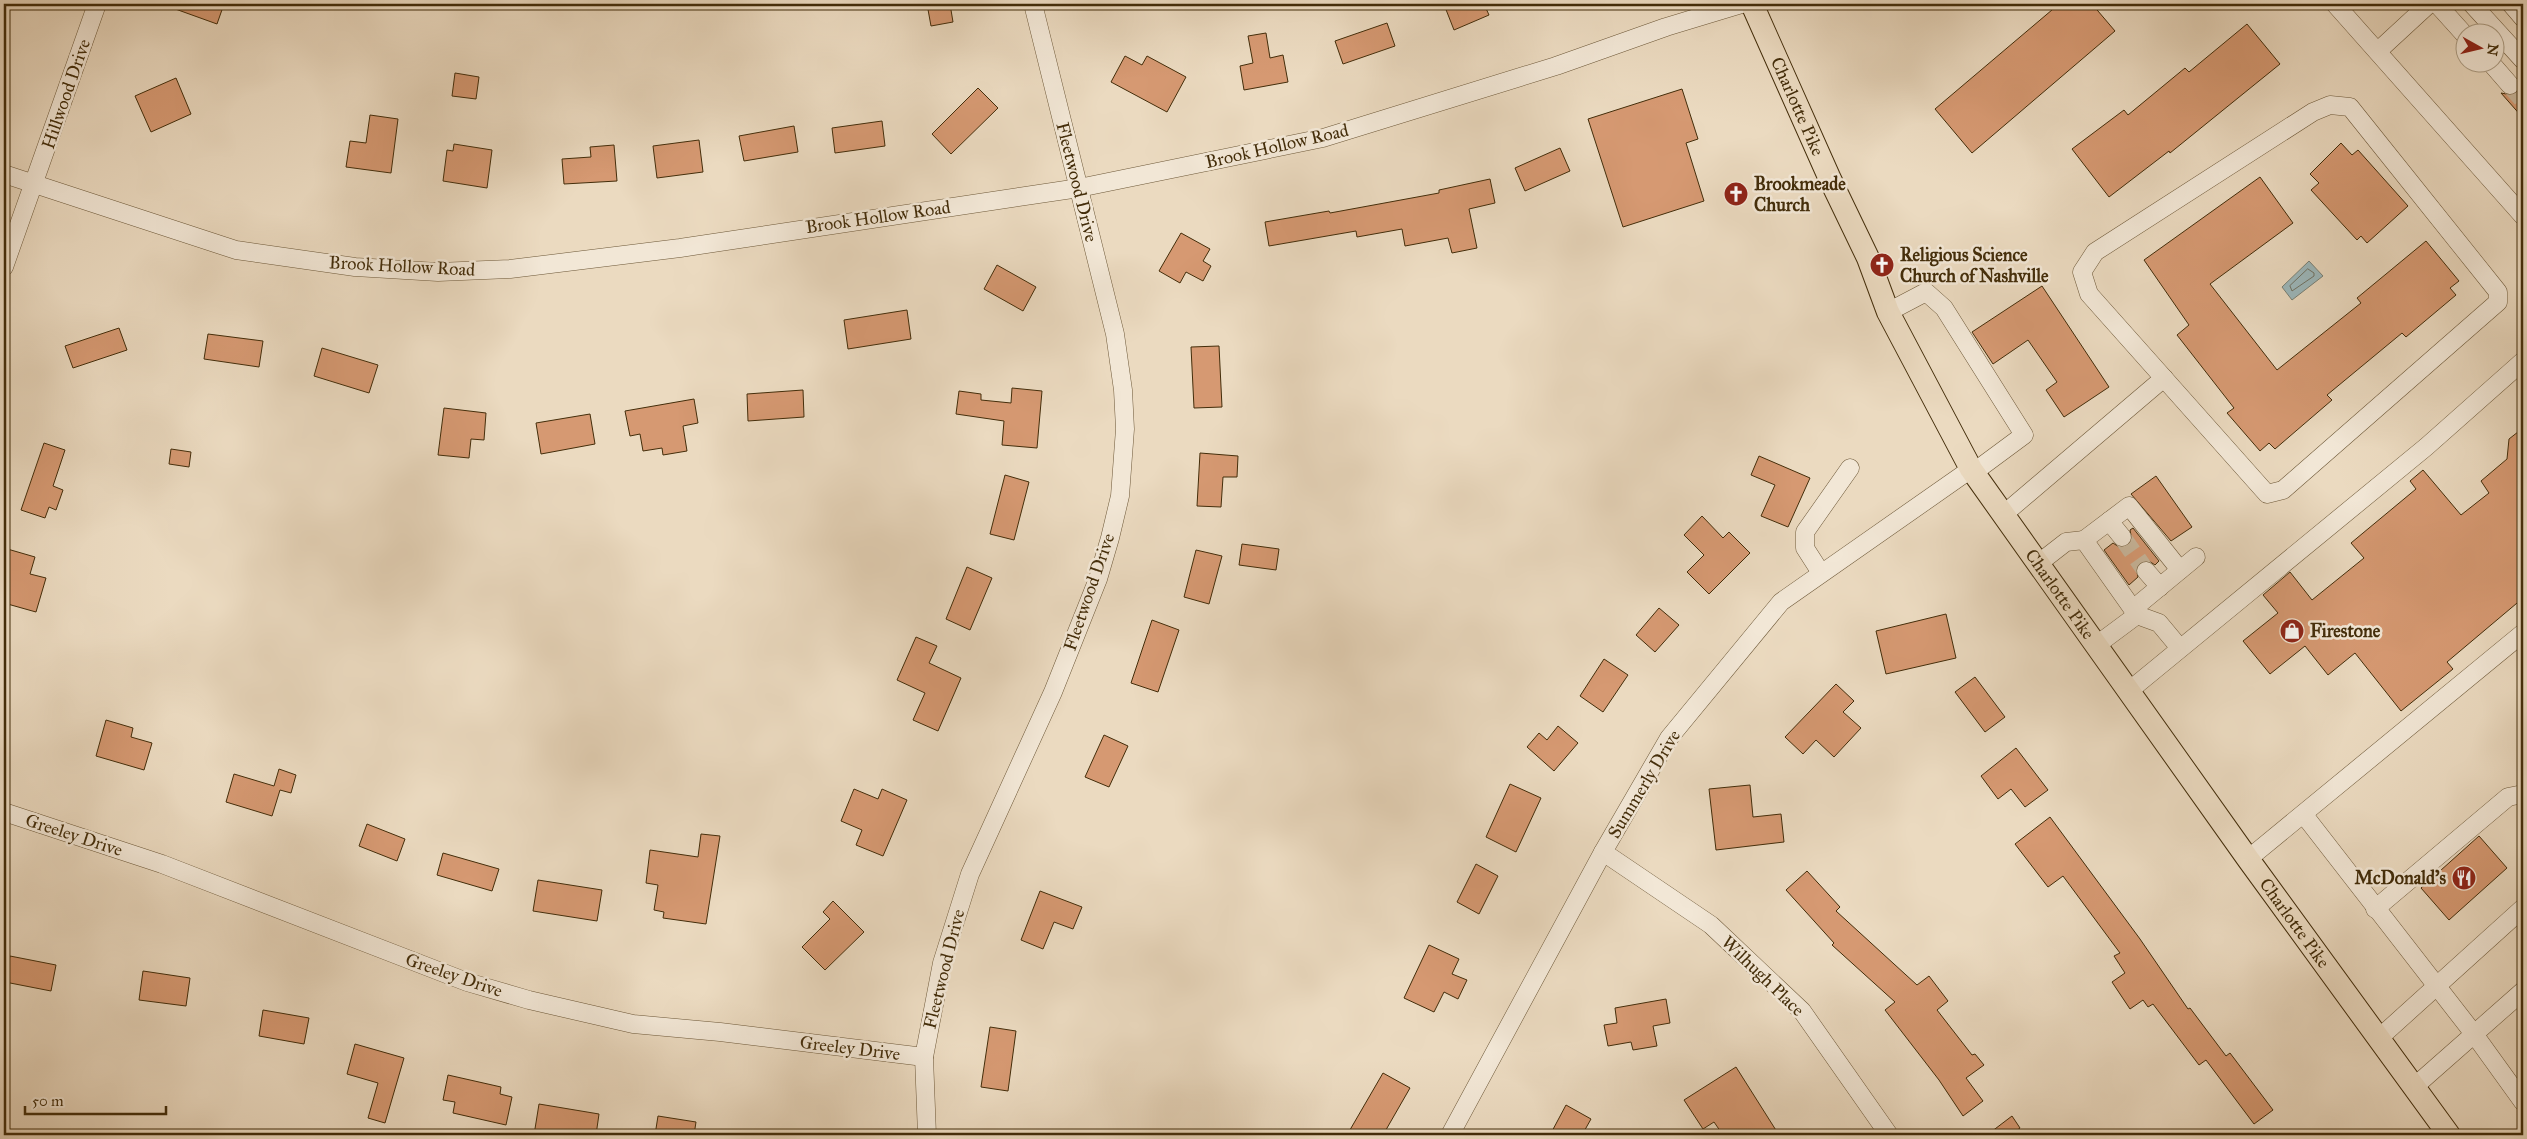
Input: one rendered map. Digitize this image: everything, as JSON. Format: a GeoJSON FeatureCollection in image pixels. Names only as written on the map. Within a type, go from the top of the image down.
{"type":"FeatureCollection","features":[{"type":"Feature","properties":{"kind":"main road","name":"Charlotte Pike"},"geometry":{"type":"LineString","coordinates":[[1752,4],[1829,177],[1868,258],[1888,312],[1972,470],[2098,644],[2248,860],[2449,1135]]}},
{"type":"Feature","properties":{"kind":"street","name":"Hillwood Drive"},"geometry":{"type":"LineString","coordinates":[[4,267],[97,4]]}},
{"type":"Feature","properties":{"kind":"street","name":"Fleetwood Drive"},"geometry":{"type":"LineString","coordinates":[[927,1135],[924,1057],[942,963],[970,874],[1053,692],[1098,579],[1120,496],[1124,428],[1123,390],[1115,334],[1033,4]]}},
{"type":"Feature","properties":{"kind":"street","name":"Brook Hollow Road"},"geometry":{"type":"LineString","coordinates":[[4,174],[236,250],[355,267],[438,272],[510,269],[670,249],[1079,188],[1323,138],[1556,66],[1666,27],[1742,4]]}},
{"type":"Feature","properties":{"kind":"street"},"geometry":{"type":"LineString","coordinates":[[2335,4],[2523,216]]}},
{"type":"Feature","properties":{"kind":"street"},"geometry":{"type":"LineString","coordinates":[[2378,51],[2429,4]]}},
{"type":"Feature","properties":{"kind":"street"},"geometry":{"type":"LineString","coordinates":[[2437,4],[2454,23]]}},
{"type":"Feature","properties":{"kind":"street"},"geometry":{"type":"LineString","coordinates":[[2472,4],[2523,60]]}},
{"type":"Feature","properties":{"kind":"street"},"geometry":{"type":"LineString","coordinates":[[2511,4],[2523,18]]}},
{"type":"Feature","properties":{"kind":"street"},"geometry":{"type":"LineString","coordinates":[[2499,72],[2510,85]]}},
{"type":"Feature","properties":{"kind":"street"},"geometry":{"type":"LineString","coordinates":[[2330,105],[2350,107],[2498,292],[2498,302],[2283,490],[2267,494],[2164,378],[2089,294],[2082,272],[2095,252],[2313,112],[2330,105]]}},
{"type":"Feature","properties":{"kind":"street","name":"Summerly Drive"},"geometry":{"type":"LineString","coordinates":[[1450,1135],[1603,852],[1669,738],[1781,602],[2024,435],[1944,308],[1926,292],[1888,312]]}},
{"type":"Feature","properties":{"kind":"street"},"geometry":{"type":"LineString","coordinates":[[2130,690],[2418,454],[2523,361]]}},
{"type":"Feature","properties":{"kind":"street"},"geometry":{"type":"LineString","coordinates":[[2004,514],[2164,378]]}},
{"type":"Feature","properties":{"kind":"street"},"geometry":{"type":"LineString","coordinates":[[1821,574],[1805,548],[1805,532],[1850,468]]}},
{"type":"Feature","properties":{"kind":"street"},"geometry":{"type":"LineString","coordinates":[[2039,563],[2066,542],[2084,540],[2130,506],[2180,570]]}},
{"type":"Feature","properties":{"kind":"street"},"geometry":{"type":"LineString","coordinates":[[2109,521],[2122,537]]}},
{"type":"Feature","properties":{"kind":"street"},"geometry":{"type":"LineString","coordinates":[[2084,540],[2135,612],[2159,622],[2179,648]]}},
{"type":"Feature","properties":{"kind":"street"},"geometry":{"type":"LineString","coordinates":[[2098,644],[2196,557]]}},
{"type":"Feature","properties":{"kind":"street"},"geometry":{"type":"LineString","coordinates":[[2146,571],[2160,587]]}},
{"type":"Feature","properties":{"kind":"street"},"geometry":{"type":"LineString","coordinates":[[2248,860],[2523,633]]}},
{"type":"Feature","properties":{"kind":"street"},"geometry":{"type":"LineString","coordinates":[[2376,909],[2508,797],[2523,794]]}},
{"type":"Feature","properties":{"kind":"street","name":"Greeley Drive"},"geometry":{"type":"LineString","coordinates":[[4,812],[162,864],[467,982],[529,1000],[633,1024],[720,1032],[924,1057]]}},
{"type":"Feature","properties":{"kind":"street"},"geometry":{"type":"LineString","coordinates":[[2304,815],[2435,987],[2479,1030],[2523,1102]]}},
{"type":"Feature","properties":{"kind":"street","name":"Wilhugh Place"},"geometry":{"type":"LineString","coordinates":[[1603,852],[1711,925],[1802,1011],[1889,1135]]}},
{"type":"Feature","properties":{"kind":"street"},"geometry":{"type":"LineString","coordinates":[[2378,1039],[2523,908]]}},
{"type":"Feature","properties":{"kind":"street"},"geometry":{"type":"LineString","coordinates":[[2414,1087],[2523,991]]}},
{"type":"Feature","properties":{"kind":"water"},"geometry":{"type":"Polygon","coordinates":[[[2309,261],[2323,276],[2292,300],[2282,287],[2309,261]]]}},
{"type":"Feature","properties":{"kind":"building"},"geometry":{"type":"Polygon","coordinates":[[[167,4],[224,4],[217,24],[167,6],[167,4]]]}},
{"type":"Feature","properties":{"kind":"building"},"geometry":{"type":"Polygon","coordinates":[[[927,4],[950,4],[953,22],[931,26],[927,4]]]}},
{"type":"Feature","properties":{"kind":"building"},"geometry":{"type":"Polygon","coordinates":[[[1453,4],[1484,4],[1489,15],[1454,30],[1445,7],[1453,4]]]}},
{"type":"Feature","properties":{"kind":"building"},"geometry":{"type":"Polygon","coordinates":[[[2059,4],[2092,4],[2115,31],[1972,153],[1935,109],[2059,4]]]}},
{"type":"Feature","properties":{"kind":"building"},"geometry":{"type":"Polygon","coordinates":[[[1387,23],[1395,46],[1343,64],[1335,41],[1387,23]]]}},
{"type":"Feature","properties":{"kind":"building"},"geometry":{"type":"Polygon","coordinates":[[[2247,24],[2280,64],[2170,153],[2169,151],[2109,197],[2072,149],[2124,110],[2128,115],[2185,68],[2189,72],[2247,24]]]}},
{"type":"Feature","properties":{"kind":"building"},"geometry":{"type":"Polygon","coordinates":[[[1266,33],[1270,58],[1283,55],[1288,82],[1244,90],[1240,66],[1253,63],[1248,36],[1266,33]]]}},
{"type":"Feature","properties":{"kind":"building"},"geometry":{"type":"Polygon","coordinates":[[[1125,56],[1142,65],[1147,56],[1186,77],[1167,112],[1111,82],[1125,56]]]}},
{"type":"Feature","properties":{"kind":"building"},"geometry":{"type":"Polygon","coordinates":[[[455,73],[479,77],[476,99],[452,96],[455,73]]]}},
{"type":"Feature","properties":{"kind":"building"},"geometry":{"type":"Polygon","coordinates":[[[2523,74],[2523,118],[2501,93],[2512,95],[2517,93],[2520,88],[2518,78],[2523,74]]]}},
{"type":"Feature","properties":{"kind":"building"},"geometry":{"type":"Polygon","coordinates":[[[176,78],[191,114],[151,132],[135,96],[176,78]]]}},
{"type":"Feature","properties":{"kind":"building"},"geometry":{"type":"Polygon","coordinates":[[[978,88],[998,108],[951,154],[932,134],[978,88]]]}},
{"type":"Feature","properties":{"kind":"building"},"geometry":{"type":"Polygon","coordinates":[[[1682,89],[1698,139],[1686,143],[1704,201],[1623,227],[1588,119],[1682,89]]]}},
{"type":"Feature","properties":{"kind":"building"},"geometry":{"type":"Polygon","coordinates":[[[370,115],[398,119],[391,173],[346,167],[350,141],[366,143],[370,115]]]}},
{"type":"Feature","properties":{"kind":"building"},"geometry":{"type":"Polygon","coordinates":[[[882,121],[885,146],[835,153],[832,128],[882,121]]]}},
{"type":"Feature","properties":{"kind":"building"},"geometry":{"type":"Polygon","coordinates":[[[794,126],[798,152],[744,161],[739,136],[794,126]]]}},
{"type":"Feature","properties":{"kind":"building"},"geometry":{"type":"Polygon","coordinates":[[[699,140],[703,172],[657,178],[653,146],[699,140]]]}},
{"type":"Feature","properties":{"kind":"building"},"geometry":{"type":"Polygon","coordinates":[[[2341,143],[2352,155],[2358,150],[2408,206],[2367,243],[2361,236],[2357,240],[2311,190],[2319,183],[2310,174],[2341,143]]]}},
{"type":"Feature","properties":{"kind":"building"},"geometry":{"type":"Polygon","coordinates":[[[454,144],[492,150],[487,188],[443,181],[447,150],[453,151],[454,144]]]}},
{"type":"Feature","properties":{"kind":"building"},"geometry":{"type":"Polygon","coordinates":[[[614,145],[617,181],[564,184],[562,159],[591,157],[590,147],[614,145]]]}},
{"type":"Feature","properties":{"kind":"building"},"geometry":{"type":"Polygon","coordinates":[[[1560,148],[1570,171],[1525,191],[1515,168],[1560,148]]]}},
{"type":"Feature","properties":{"kind":"building"},"geometry":{"type":"Polygon","coordinates":[[[2260,177],[2293,223],[2210,284],[2277,370],[2361,303],[2357,298],[2426,241],[2459,281],[2450,288],[2456,295],[2406,337],[2402,333],[2327,395],[2332,400],[2275,449],[2269,443],[2260,451],[2227,413],[2234,408],[2177,335],[2189,325],[2144,260],[2260,177]]]}},
{"type":"Feature","properties":{"kind":"building"},"geometry":{"type":"Polygon","coordinates":[[[1490,179],[1495,203],[1469,209],[1477,248],[1452,253],[1448,238],[1405,246],[1402,229],[1357,237],[1356,231],[1269,246],[1265,222],[1329,211],[1330,213],[1439,193],[1439,190],[1490,179]]]}},
{"type":"Feature","properties":{"kind":"building"},"geometry":{"type":"Polygon","coordinates":[[[1181,233],[1210,249],[1203,261],[1211,266],[1203,281],[1186,272],[1180,283],[1159,271],[1181,233]]]}},
{"type":"Feature","properties":{"kind":"building"},"geometry":{"type":"Polygon","coordinates":[[[997,265],[1036,287],[1023,311],[984,289],[997,265]]]}},
{"type":"Feature","properties":{"kind":"building"},"geometry":{"type":"Polygon","coordinates":[[[2042,286],[2109,387],[2064,417],[2046,390],[2057,382],[2028,340],[1993,364],[1972,332],[2042,286]]]}},
{"type":"Feature","properties":{"kind":"building"},"geometry":{"type":"Polygon","coordinates":[[[907,310],[911,339],[848,349],[844,320],[907,310]]]}},
{"type":"Feature","properties":{"kind":"building"},"geometry":{"type":"Polygon","coordinates":[[[119,328],[127,350],[73,368],[65,346],[119,328]]]}},
{"type":"Feature","properties":{"kind":"building"},"geometry":{"type":"Polygon","coordinates":[[[208,334],[263,341],[259,367],[204,359],[208,334]]]}},
{"type":"Feature","properties":{"kind":"building"},"geometry":{"type":"Polygon","coordinates":[[[1219,346],[1222,407],[1194,408],[1191,347],[1219,346]]]}},
{"type":"Feature","properties":{"kind":"building"},"geometry":{"type":"Polygon","coordinates":[[[322,348],[378,365],[369,393],[314,376],[322,348]]]}},
{"type":"Feature","properties":{"kind":"building"},"geometry":{"type":"Polygon","coordinates":[[[1012,388],[1042,391],[1037,448],[1002,445],[1004,421],[956,414],[959,391],[981,394],[981,400],[1011,403],[1012,388]]]}},
{"type":"Feature","properties":{"kind":"building"},"geometry":{"type":"Polygon","coordinates":[[[803,390],[804,417],[748,421],[747,394],[803,390]]]}},
{"type":"Feature","properties":{"kind":"building"},"geometry":{"type":"Polygon","coordinates":[[[694,399],[698,423],[683,426],[687,451],[663,455],[662,448],[643,451],[640,434],[630,436],[625,411],[694,399]]]}},
{"type":"Feature","properties":{"kind":"building"},"geometry":{"type":"Polygon","coordinates":[[[444,408],[486,413],[484,440],[471,439],[469,458],[438,455],[444,408]]]}},
{"type":"Feature","properties":{"kind":"building"},"geometry":{"type":"Polygon","coordinates":[[[590,414],[595,444],[541,454],[536,423],[590,414]]]}},
{"type":"Feature","properties":{"kind":"building"},"geometry":{"type":"Polygon","coordinates":[[[2523,428],[2523,598],[2447,662],[2453,669],[2401,711],[2355,653],[2328,675],[2305,646],[2270,674],[2243,641],[2278,613],[2263,595],[2290,572],[2312,600],[2364,558],[2351,543],[2416,489],[2410,481],[2423,470],[2461,515],[2489,493],[2481,481],[2507,459],[2509,439],[2523,428]]]}},
{"type":"Feature","properties":{"kind":"building"},"geometry":{"type":"Polygon","coordinates":[[[44,443],[65,450],[53,486],[63,490],[56,510],[49,507],[45,518],[21,510],[44,443]]]}},
{"type":"Feature","properties":{"kind":"building"},"geometry":{"type":"Polygon","coordinates":[[[171,449],[191,452],[189,467],[169,464],[171,449]]]}},
{"type":"Feature","properties":{"kind":"building"},"geometry":{"type":"Polygon","coordinates":[[[1200,453],[1238,456],[1237,477],[1223,477],[1221,507],[1197,506],[1200,453]]]}},
{"type":"Feature","properties":{"kind":"building"},"geometry":{"type":"Polygon","coordinates":[[[1759,456],[1810,478],[1788,527],[1761,516],[1775,485],[1751,475],[1759,456]]]}},
{"type":"Feature","properties":{"kind":"building"},"geometry":{"type":"Polygon","coordinates":[[[1005,475],[1029,482],[1014,540],[990,534],[1005,475]]]}},
{"type":"Feature","properties":{"kind":"building"},"geometry":{"type":"Polygon","coordinates":[[[2156,476],[2192,527],[2171,541],[2131,494],[2156,476]]]}},
{"type":"Feature","properties":{"kind":"building"},"geometry":{"type":"Polygon","coordinates":[[[1702,516],[1723,538],[1729,532],[1750,553],[1709,594],[1687,572],[1704,555],[1684,535],[1702,516]]]}},
{"type":"Feature","properties":{"kind":"building"},"geometry":{"type":"Polygon","coordinates":[[[2133,528],[2159,561],[2155,565],[2149,561],[2139,563],[2136,568],[2138,577],[2129,585],[2104,550],[2113,543],[2119,547],[2128,546],[2132,540],[2130,530],[2133,528]]]}},
{"type":"Feature","properties":{"kind":"building"},"geometry":{"type":"Polygon","coordinates":[[[1242,544],[1279,549],[1276,570],[1239,565],[1242,544]]]}},
{"type":"Feature","properties":{"kind":"building"},"geometry":{"type":"Polygon","coordinates":[[[4,548],[35,557],[30,574],[46,578],[36,612],[4,603],[4,548]]]}},
{"type":"Feature","properties":{"kind":"building"},"geometry":{"type":"Polygon","coordinates":[[[1196,550],[1222,556],[1209,604],[1184,597],[1196,550]]]}},
{"type":"Feature","properties":{"kind":"building"},"geometry":{"type":"Polygon","coordinates":[[[967,567],[992,578],[970,630],[946,619],[967,567]]]}},
{"type":"Feature","properties":{"kind":"building"},"geometry":{"type":"Polygon","coordinates":[[[1659,608],[1679,625],[1655,652],[1636,635],[1659,608]]]}},
{"type":"Feature","properties":{"kind":"building"},"geometry":{"type":"Polygon","coordinates":[[[1946,614],[1956,658],[1886,674],[1876,631],[1946,614]]]}},
{"type":"Feature","properties":{"kind":"building"},"geometry":{"type":"Polygon","coordinates":[[[1152,620],[1179,630],[1158,692],[1131,683],[1152,620]]]}},
{"type":"Feature","properties":{"kind":"building"},"geometry":{"type":"Polygon","coordinates":[[[916,637],[937,646],[929,663],[961,678],[938,731],[913,720],[925,693],[897,680],[916,637]]]}},
{"type":"Feature","properties":{"kind":"building"},"geometry":{"type":"Polygon","coordinates":[[[1604,659],[1628,675],[1603,712],[1580,696],[1604,659]]]}},
{"type":"Feature","properties":{"kind":"building"},"geometry":{"type":"Polygon","coordinates":[[[1975,677],[2005,717],[1985,732],[1955,692],[1975,677]]]}},
{"type":"Feature","properties":{"kind":"building"},"geometry":{"type":"Polygon","coordinates":[[[1836,684],[1854,701],[1843,712],[1861,728],[1834,757],[1816,740],[1803,754],[1785,737],[1836,684]]]}},
{"type":"Feature","properties":{"kind":"building"},"geometry":{"type":"Polygon","coordinates":[[[106,720],[133,728],[131,737],[152,743],[144,770],[96,756],[106,720]]]}},
{"type":"Feature","properties":{"kind":"building"},"geometry":{"type":"Polygon","coordinates":[[[1558,726],[1578,743],[1554,771],[1527,747],[1539,733],[1547,740],[1558,726]]]}},
{"type":"Feature","properties":{"kind":"building"},"geometry":{"type":"Polygon","coordinates":[[[1104,735],[1128,746],[1109,787],[1085,777],[1104,735]]]}},
{"type":"Feature","properties":{"kind":"building"},"geometry":{"type":"Polygon","coordinates":[[[2016,748],[2048,790],[2025,807],[2011,789],[1998,799],[1981,776],[2016,748]]]}},
{"type":"Feature","properties":{"kind":"building"},"geometry":{"type":"Polygon","coordinates":[[[279,769],[296,775],[291,793],[280,790],[272,816],[226,802],[234,774],[274,786],[279,769]]]}},
{"type":"Feature","properties":{"kind":"building"},"geometry":{"type":"Polygon","coordinates":[[[1510,784],[1541,798],[1516,852],[1486,837],[1510,784]]]}},
{"type":"Feature","properties":{"kind":"building"},"geometry":{"type":"Polygon","coordinates":[[[1750,785],[1753,817],[1781,814],[1784,842],[1716,850],[1709,789],[1750,785]]]}},
{"type":"Feature","properties":{"kind":"building"},"geometry":{"type":"Polygon","coordinates":[[[854,789],[878,799],[882,789],[907,800],[883,856],[856,845],[862,830],[841,821],[854,789]]]}},
{"type":"Feature","properties":{"kind":"building"},"geometry":{"type":"Polygon","coordinates":[[[2050,817],[2140,939],[2188,1009],[2190,1008],[2226,1056],[2230,1053],[2273,1110],[2254,1124],[2206,1060],[2199,1065],[2153,1004],[2148,1007],[2143,1000],[2130,1009],[2112,982],[2125,973],[2114,956],[2120,953],[2063,876],[2048,887],[2015,844],[2050,817]]]}},
{"type":"Feature","properties":{"kind":"building"},"geometry":{"type":"Polygon","coordinates":[[[367,824],[405,839],[397,861],[359,846],[367,824]]]}},
{"type":"Feature","properties":{"kind":"building"},"geometry":{"type":"Polygon","coordinates":[[[701,834],[720,836],[706,924],[663,918],[664,912],[654,910],[658,885],[646,883],[650,850],[698,857],[701,834]]]}},
{"type":"Feature","properties":{"kind":"building","name":"McDonald's"},"geometry":{"type":"Polygon","coordinates":[[[2479,836],[2507,868],[2449,920],[2421,888],[2479,836]]]}},
{"type":"Feature","properties":{"kind":"building"},"geometry":{"type":"Polygon","coordinates":[[[443,853],[499,869],[492,891],[437,875],[443,853]]]}},
{"type":"Feature","properties":{"kind":"building"},"geometry":{"type":"Polygon","coordinates":[[[1476,864],[1498,876],[1479,914],[1457,902],[1476,864]]]}},
{"type":"Feature","properties":{"kind":"building"},"geometry":{"type":"Polygon","coordinates":[[[1807,871],[1840,907],[1836,911],[1917,985],[1929,976],[1948,1001],[1937,1010],[1972,1055],[1975,1054],[1984,1065],[1966,1078],[1983,1101],[1963,1116],[1939,1080],[1885,1010],[1895,1002],[1832,945],[1834,943],[1786,890],[1807,871]]]}},
{"type":"Feature","properties":{"kind":"building"},"geometry":{"type":"Polygon","coordinates":[[[538,880],[602,890],[597,921],[533,911],[538,880]]]}},
{"type":"Feature","properties":{"kind":"building"},"geometry":{"type":"Polygon","coordinates":[[[1040,891],[1082,907],[1073,929],[1054,922],[1043,949],[1021,940],[1040,891]]]}},
{"type":"Feature","properties":{"kind":"building"},"geometry":{"type":"Polygon","coordinates":[[[833,901],[864,932],[825,970],[802,947],[830,919],[823,912],[833,901]]]}},
{"type":"Feature","properties":{"kind":"building"},"geometry":{"type":"Polygon","coordinates":[[[1429,945],[1459,959],[1452,974],[1467,980],[1458,999],[1444,992],[1434,1012],[1404,998],[1429,945]]]}},
{"type":"Feature","properties":{"kind":"building"},"geometry":{"type":"Polygon","coordinates":[[[10,956],[56,965],[51,991],[5,982],[10,956]]]}},
{"type":"Feature","properties":{"kind":"building"},"geometry":{"type":"Polygon","coordinates":[[[143,971],[190,978],[186,1006],[139,1000],[143,971]]]}},
{"type":"Feature","properties":{"kind":"building"},"geometry":{"type":"Polygon","coordinates":[[[1666,999],[1670,1023],[1653,1026],[1657,1046],[1633,1050],[1631,1042],[1608,1046],[1604,1025],[1617,1023],[1615,1008],[1666,999]]]}},
{"type":"Feature","properties":{"kind":"building"},"geometry":{"type":"Polygon","coordinates":[[[263,1010],[309,1018],[304,1044],[259,1036],[263,1010]]]}},
{"type":"Feature","properties":{"kind":"building"},"geometry":{"type":"Polygon","coordinates":[[[990,1027],[1016,1031],[1008,1091],[981,1087],[990,1027]]]}},
{"type":"Feature","properties":{"kind":"building"},"geometry":{"type":"Polygon","coordinates":[[[355,1044],[404,1058],[385,1123],[368,1118],[378,1083],[347,1074],[355,1044]]]}},
{"type":"Feature","properties":{"kind":"building"},"geometry":{"type":"Polygon","coordinates":[[[1736,1067],[1779,1135],[1723,1135],[1714,1122],[1703,1129],[1684,1100],[1736,1067]]]}},
{"type":"Feature","properties":{"kind":"building"},"geometry":{"type":"Polygon","coordinates":[[[1383,1073],[1410,1088],[1383,1135],[1347,1135],[1383,1073]]]}},
{"type":"Feature","properties":{"kind":"building"},"geometry":{"type":"Polygon","coordinates":[[[448,1075],[501,1087],[500,1094],[512,1097],[506,1125],[453,1113],[455,1102],[443,1100],[448,1075]]]}},
{"type":"Feature","properties":{"kind":"building"},"geometry":{"type":"Polygon","coordinates":[[[539,1104],[599,1114],[596,1135],[534,1135],[539,1104]]]}},
{"type":"Feature","properties":{"kind":"building"},"geometry":{"type":"Polygon","coordinates":[[[1566,1105],[1591,1119],[1582,1135],[1550,1135],[1566,1105]]]}},
{"type":"Feature","properties":{"kind":"building"},"geometry":{"type":"Polygon","coordinates":[[[658,1116],[696,1122],[694,1135],[655,1135],[658,1116]]]}},
{"type":"Feature","properties":{"kind":"building"},"geometry":{"type":"Polygon","coordinates":[[[2012,1116],[2020,1128],[2011,1135],[1987,1135],[2012,1116]]]}},
{"type":"Feature","properties":{"kind":"tunnel"},"geometry":{"type":"LineString","coordinates":[[2510,85],[2523,100]]}},
{"type":"Feature","properties":{"kind":"tunnel"},"geometry":{"type":"LineString","coordinates":[[2122,537],[2146,571]]}},
{"type":"Feature","properties":{"kind":"place","name":"Brookmeade Church"},"geometry":{"type":"Point","coordinates":[1736,194]}},
{"type":"Feature","properties":{"kind":"place","name":"Religious Science Church of Nashville"},"geometry":{"type":"Point","coordinates":[1882,265]}},
{"type":"Feature","properties":{"kind":"place","name":"Firestone"},"geometry":{"type":"Point","coordinates":[2292,631]}},
{"type":"Feature","properties":{"kind":"place","name":"McDonald's"},"geometry":{"type":"Point","coordinates":[2464,878]}}]}
